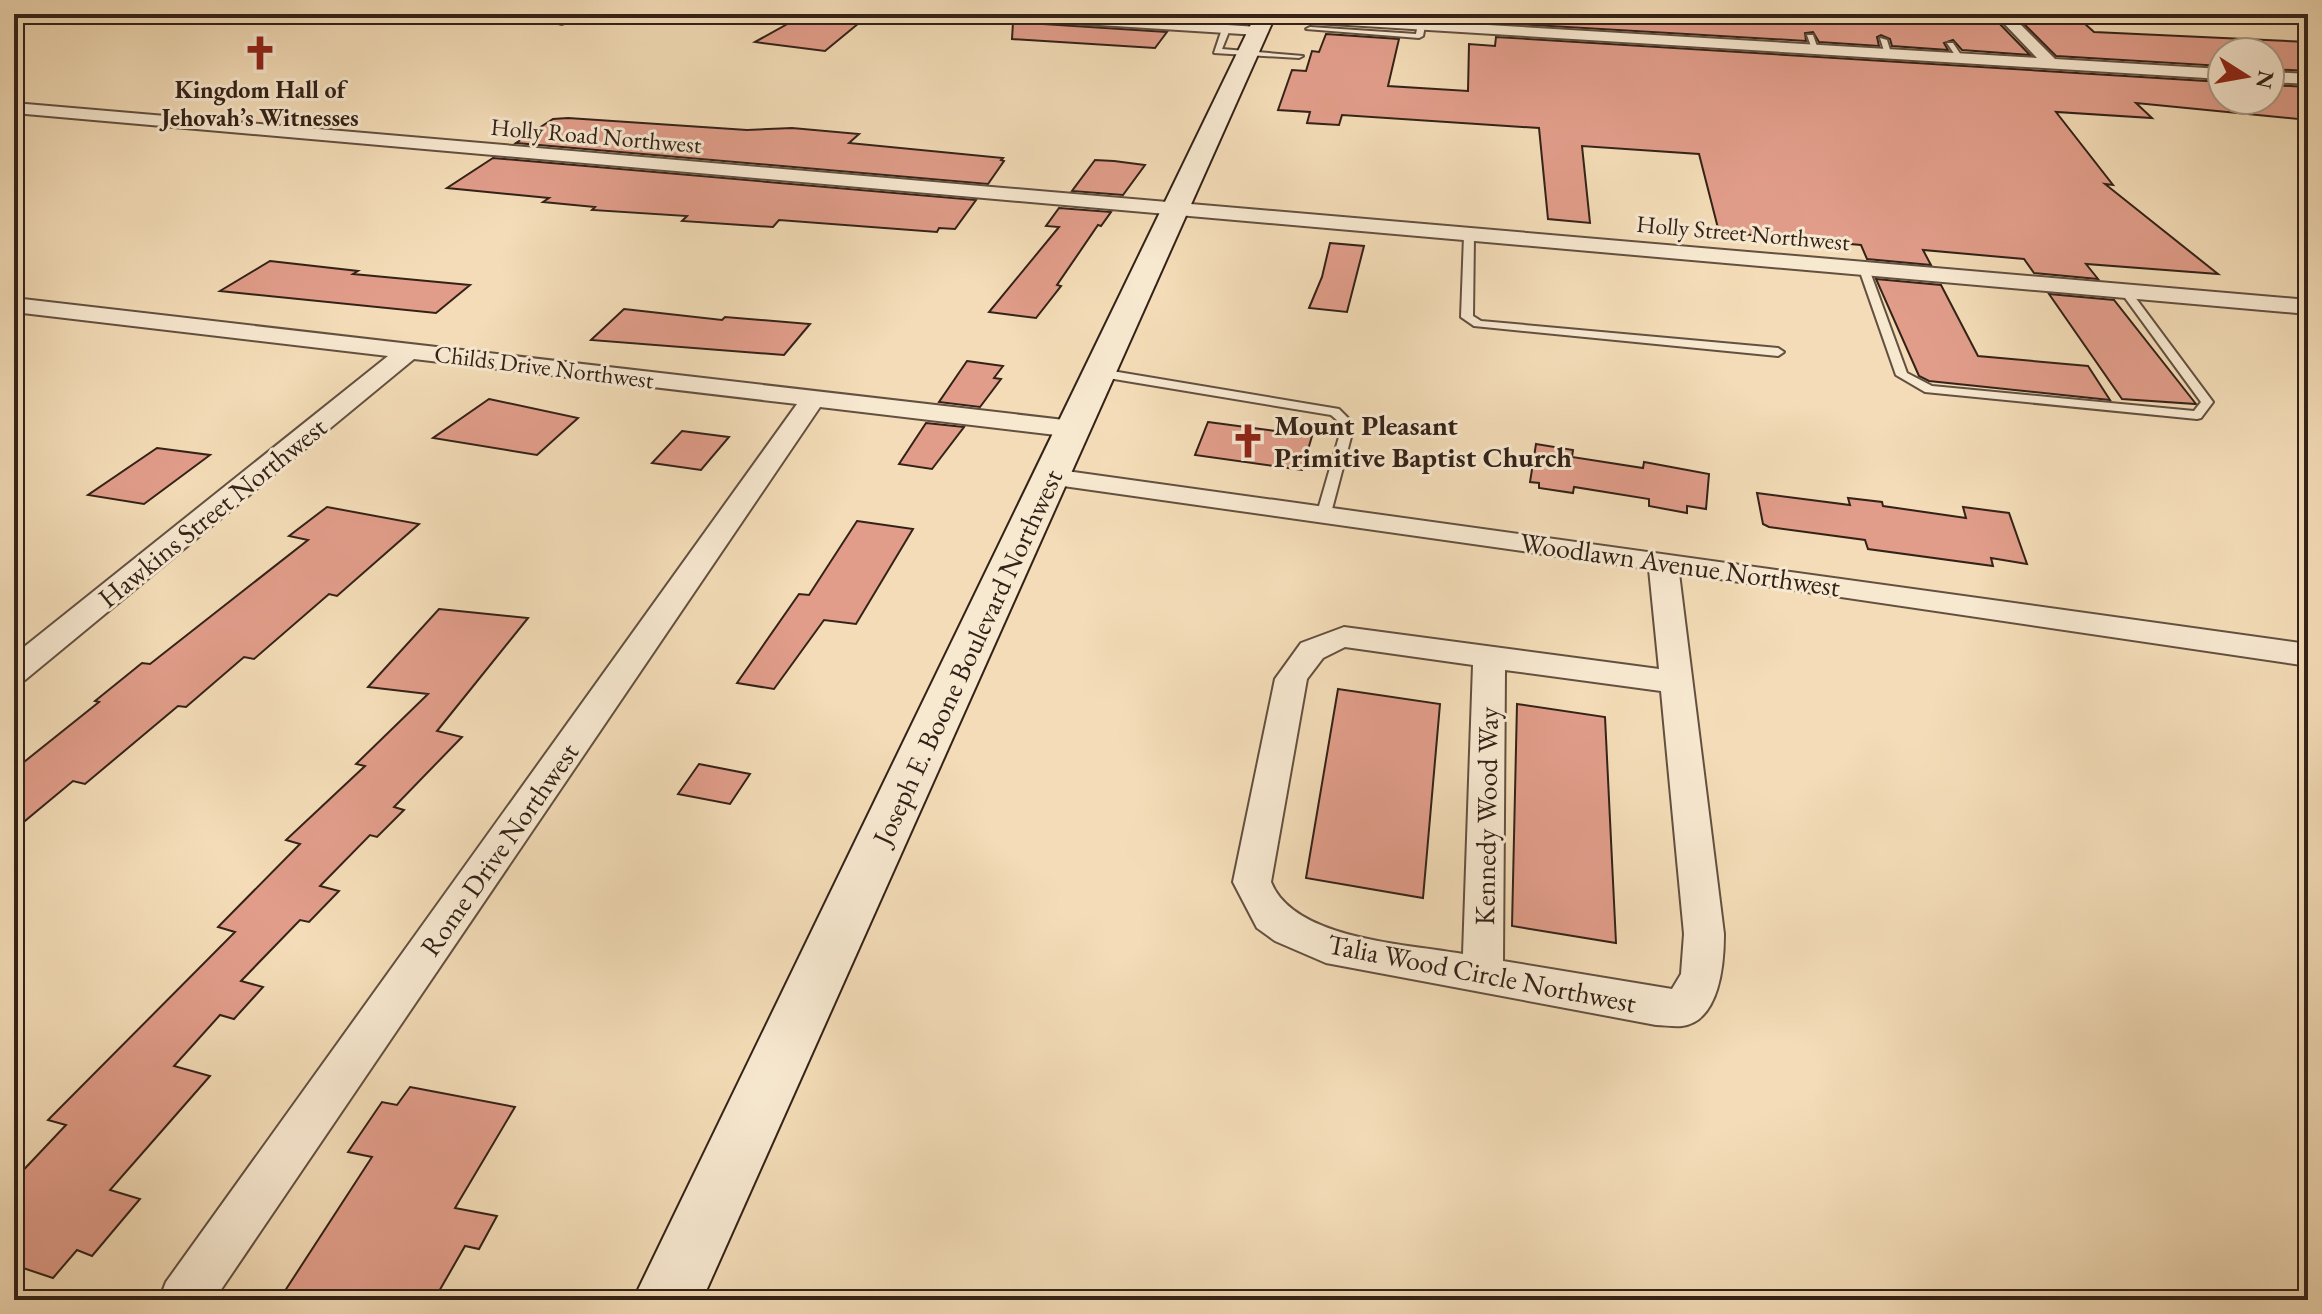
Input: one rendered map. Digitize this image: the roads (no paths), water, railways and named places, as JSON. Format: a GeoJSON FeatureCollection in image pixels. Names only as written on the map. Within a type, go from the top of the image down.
{"type":"FeatureCollection","features":[{"type":"Feature","properties":{"kind":"main road","name":"Joseph E. Boone Boulevard Northwest"},"geometry":{"type":"LineString","coordinates":[[667,1300],[1263,21]]}},
{"type":"Feature","properties":{"kind":"street"},"geometry":{"type":"LineString","coordinates":[[990,14],[1208,23],[1226,29],[1263,21],[1813,43],[1886,47],[1962,59],[2206,73]]}},
{"type":"Feature","properties":{"kind":"street"},"geometry":{"type":"LineString","coordinates":[[2002,14],[2051,64]]}},
{"type":"Feature","properties":{"kind":"street"},"geometry":{"type":"LineString","coordinates":[[2286,78],[2308,79]]}},
{"type":"Feature","properties":{"kind":"street","name":"Holly Road Northwest"},"geometry":{"type":"LineString","coordinates":[[14,108],[1175,211]]}},
{"type":"Feature","properties":{"kind":"street"},"geometry":{"type":"LineString","coordinates":[[14,123],[44,111]]}},
{"type":"Feature","properties":{"kind":"street","name":"Holly Street Northwest"},"geometry":{"type":"LineString","coordinates":[[1175,211],[2308,307]]}},
{"type":"Feature","properties":{"kind":"street","name":"Childs Drive Northwest"},"geometry":{"type":"LineString","coordinates":[[20,310],[409,351],[1073,429]]}},
{"type":"Feature","properties":{"kind":"street","name":"Hawkins Street Northwest"},"geometry":{"type":"LineString","coordinates":[[14,672],[409,351]]}},
{"type":"Feature","properties":{"kind":"street","name":"Rome Drive Northwest"},"geometry":{"type":"LineString","coordinates":[[184,1300],[813,399]]}},
{"type":"Feature","properties":{"kind":"street","name":"Woodlawn Avenue Northwest"},"geometry":{"type":"LineString","coordinates":[[1052,477],[1324,513],[2308,655]]}},
{"type":"Feature","properties":{"kind":"street","name":"Talia Wood Circle Northwest"},"geometry":{"type":"LineString","coordinates":[[1663,562],[1704,934],[1703,974],[1696,992],[1682,1008],[1656,1007],[1326,946],[1292,932],[1268,916],[1252,882],[1291,679],[1301,658],[1318,644],[1344,637],[1675,682]]}},
{"type":"Feature","properties":{"kind":"street","name":"Kennedy Wood Way"},"geometry":{"type":"LineString","coordinates":[[1483,975],[1489,657]]}},
{"type":"Feature","properties":{"kind":"lane"},"geometry":{"type":"LineString","coordinates":[[559,22],[583,14]]}},
{"type":"Feature","properties":{"kind":"lane"},"geometry":{"type":"LineString","coordinates":[[1226,29],[1215,50],[1299,56]]}},
{"type":"Feature","properties":{"kind":"lane"},"geometry":{"type":"LineString","coordinates":[[1950,45],[1962,59]]}},
{"type":"Feature","properties":{"kind":"lane"},"geometry":{"type":"LineString","coordinates":[[1469,236],[1467,317],[1478,324],[1778,352]]}},
{"type":"Feature","properties":{"kind":"lane"},"geometry":{"type":"LineString","coordinates":[[1864,269],[1902,375],[1929,389],[2197,415],[2207,402],[2125,291]]}},
{"type":"Feature","properties":{"kind":"lane"},"geometry":{"type":"LineString","coordinates":[[1100,373],[1335,412],[1344,420],[1345,437],[1324,513]]}},
{"type":"Feature","properties":{"kind":"place","name":"Kingdom Hall of Jehovah’s Witnesses"},"geometry":{"type":"Point","coordinates":[260,53]}},
{"type":"Feature","properties":{"kind":"place","name":"Mount Pleasant Primitive Baptist Church"},"geometry":{"type":"Point","coordinates":[1248,441]}}]}
